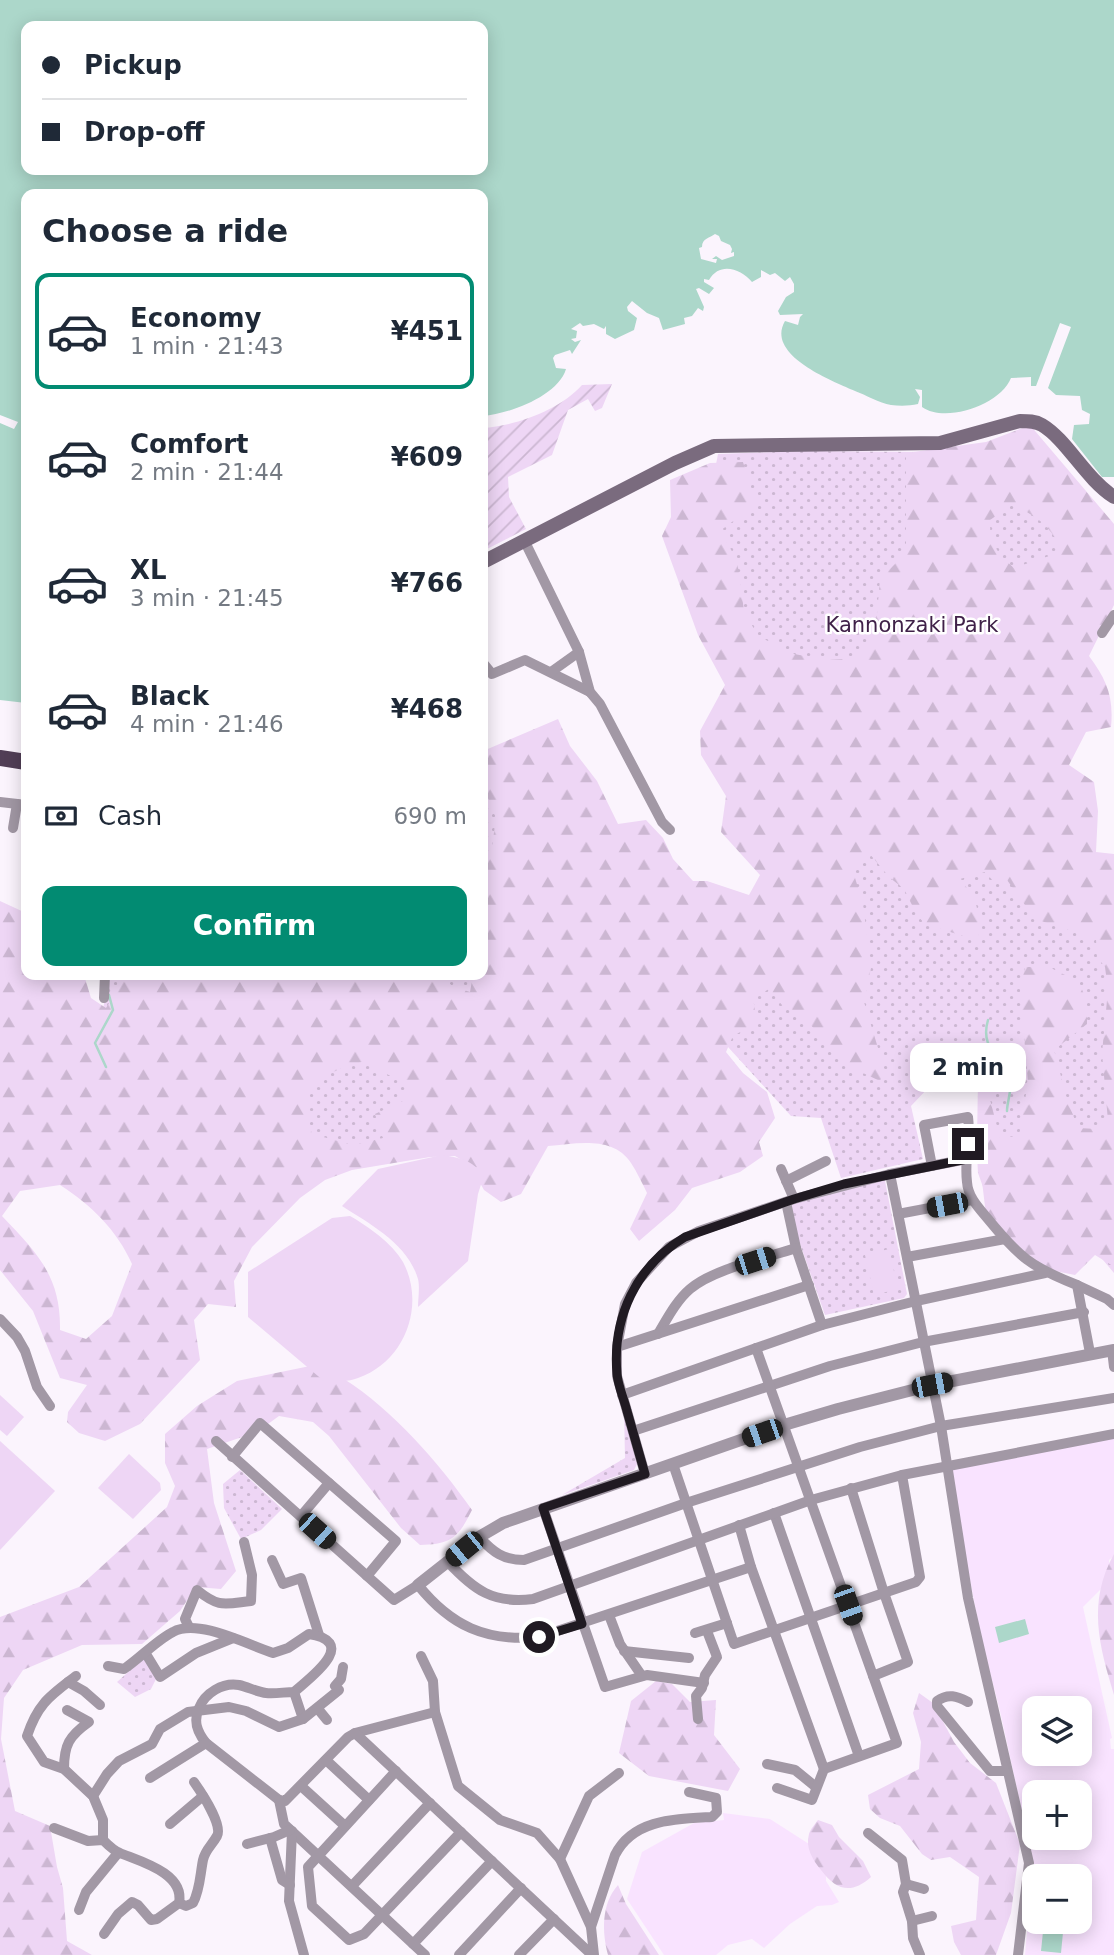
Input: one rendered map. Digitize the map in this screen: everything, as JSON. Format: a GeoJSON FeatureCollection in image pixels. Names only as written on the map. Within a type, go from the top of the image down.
{"type":"FeatureCollection","features":[{"type":"Feature","properties":{"kind":"highway"},"geometry":{"type":"LineString","coordinates":[[0,758],[21,761]]}},
{"type":"Feature","properties":{"kind":"main road"},"geometry":{"type":"LineString","coordinates":[[488,559],[675,463],[714,446],[940,443],[1020,421],[1030,421],[1040,423],[1051,431],[1095,483],[1114,498]]}},
{"type":"Feature","properties":{"kind":"street"},"geometry":{"type":"LineString","coordinates":[[526,544],[579,652],[590,692]]}},
{"type":"Feature","properties":{"kind":"street"},"geometry":{"type":"LineString","coordinates":[[1102,633],[1114,615]]}},
{"type":"Feature","properties":{"kind":"street"},"geometry":{"type":"LineString","coordinates":[[551,672],[579,652]]}},
{"type":"Feature","properties":{"kind":"street"},"geometry":{"type":"LineString","coordinates":[[488,677],[525,660],[590,692],[600,704],[662,822],[670,830]]}},
{"type":"Feature","properties":{"kind":"street"},"geometry":{"type":"LineString","coordinates":[[0,802],[21,805],[13,828]]}},
{"type":"Feature","properties":{"kind":"street"},"geometry":{"type":"LineString","coordinates":[[104,998],[105,980]]}},
{"type":"Feature","properties":{"kind":"street"},"geometry":{"type":"LineString","coordinates":[[932,1166],[924,1125],[968,1117],[970,1129],[967,1183],[972,1200],[1020,1256],[1045,1272],[1107,1299],[1114,1305]]}},
{"type":"Feature","properties":{"kind":"street"},"geometry":{"type":"LineString","coordinates":[[645,1474],[617,1376],[617,1348],[625,1304],[636,1283],[669,1247],[699,1231],[790,1200],[890,1174],[967,1159]]}},
{"type":"Feature","properties":{"kind":"street"},"geometry":{"type":"LineString","coordinates":[[786,1181],[826,1161]]}},
{"type":"Feature","properties":{"kind":"street"},"geometry":{"type":"LineString","coordinates":[[781,1169],[790,1200],[796,1248],[822,1325]]}},
{"type":"Feature","properties":{"kind":"street"},"geometry":{"type":"LineString","coordinates":[[890,1174],[941,1426],[968,1598],[1029,1863],[1018,1955]]}},
{"type":"Feature","properties":{"kind":"street"},"geometry":{"type":"LineString","coordinates":[[898,1214],[972,1200]]}},
{"type":"Feature","properties":{"kind":"street"},"geometry":{"type":"LineString","coordinates":[[907,1257],[1005,1239]]}},
{"type":"Feature","properties":{"kind":"street"},"geometry":{"type":"LineString","coordinates":[[658,1334],[680,1299],[701,1282],[714,1275],[796,1248]]}},
{"type":"Feature","properties":{"kind":"street"},"geometry":{"type":"LineString","coordinates":[[622,1395],[822,1325],[1045,1272]]}},
{"type":"Feature","properties":{"kind":"street"},"geometry":{"type":"LineString","coordinates":[[617,1348],[809,1285]]}},
{"type":"Feature","properties":{"kind":"street"},"geometry":{"type":"LineString","coordinates":[[1077,1285],[1090,1353]]}},
{"type":"Feature","properties":{"kind":"street"},"geometry":{"type":"LineString","coordinates":[[633,1431],[769,1385],[923,1342],[1084,1312]]}},
{"type":"Feature","properties":{"kind":"street"},"geometry":{"type":"LineString","coordinates":[[0,1320],[17,1337],[25,1351],[37,1387],[50,1406]]}},
{"type":"Feature","properties":{"kind":"street"},"geometry":{"type":"LineString","coordinates":[[756,1348],[897,1743],[824,1769]]}},
{"type":"Feature","properties":{"kind":"street"},"geometry":{"type":"LineString","coordinates":[[216,1441],[394,1600],[503,1522],[784,1426],[932,1385],[1090,1353],[1113,1350],[1114,1367]]}},
{"type":"Feature","properties":{"kind":"street"},"geometry":{"type":"LineString","coordinates":[[480,1537],[492,1551],[511,1560],[524,1560],[686,1503],[860,1447],[941,1426],[1114,1398]]}},
{"type":"Feature","properties":{"kind":"street"},"geometry":{"type":"LineString","coordinates":[[232,1457],[260,1423],[396,1541],[367,1576]]}},
{"type":"Feature","properties":{"kind":"street"},"geometry":{"type":"LineString","coordinates":[[448,1562],[467,1583],[496,1598],[515,1601],[533,1599],[698,1539],[851,1488],[902,1475],[1114,1434]]}},
{"type":"Feature","properties":{"kind":"street"},"geometry":{"type":"LineString","coordinates":[[673,1464],[734,1644],[916,1582],[920,1577],[902,1475]]}},
{"type":"Feature","properties":{"kind":"street"},"geometry":{"type":"LineString","coordinates":[[301,1516],[329,1483]]}},
{"type":"Feature","properties":{"kind":"street"},"geometry":{"type":"LineString","coordinates":[[851,1488],[908,1662],[873,1676]]}},
{"type":"Feature","properties":{"kind":"street"},"geometry":{"type":"LineString","coordinates":[[543,1508],[604,1686],[647,1675],[704,1683]]}},
{"type":"Feature","properties":{"kind":"street"},"geometry":{"type":"LineString","coordinates":[[774,1513],[859,1756]]}},
{"type":"Feature","properties":{"kind":"street"},"geometry":{"type":"LineString","coordinates":[[739,1525],[773,1631],[824,1769],[812,1805],[777,1788]]}},
{"type":"Feature","properties":{"kind":"street"},"geometry":{"type":"LineString","coordinates":[[190,1628],[185,1619],[197,1590],[212,1602],[222,1604],[251,1601],[251,1575],[244,1542]]}},
{"type":"Feature","properties":{"kind":"street"},"geometry":{"type":"LineString","coordinates":[[272,1560],[284,1584],[301,1578],[319,1635]]}},
{"type":"Feature","properties":{"kind":"street"},"geometry":{"type":"LineString","coordinates":[[418,1585],[438,1608],[477,1631],[497,1636],[539,1637],[751,1567]]}},
{"type":"Feature","properties":{"kind":"street"},"geometry":{"type":"LineString","coordinates":[[609,1615],[624,1651],[642,1676]]}},
{"type":"Feature","properties":{"kind":"street"},"geometry":{"type":"LineString","coordinates":[[695,1633],[727,1623]]}},
{"type":"Feature","properties":{"kind":"street"},"geometry":{"type":"LineString","coordinates":[[108,1666],[124,1669],[175,1631],[190,1628],[250,1642],[273,1653],[288,1648],[309,1634],[319,1635],[328,1642],[331,1651],[328,1661],[294,1692],[264,1693],[232,1684],[207,1695],[195,1720],[199,1735],[206,1743],[279,1800],[285,1801],[355,1733],[435,1712]]}},
{"type":"Feature","properties":{"kind":"street"},"geometry":{"type":"LineString","coordinates":[[698,1719],[696,1696],[717,1657],[707,1631]]}},
{"type":"Feature","properties":{"kind":"street"},"geometry":{"type":"LineString","coordinates":[[146,1654],[160,1677],[197,1653],[233,1638]]}},
{"type":"Feature","properties":{"kind":"street"},"geometry":{"type":"LineString","coordinates":[[624,1651],[689,1658]]}},
{"type":"Feature","properties":{"kind":"street"},"geometry":{"type":"LineString","coordinates":[[421,1656],[433,1681],[435,1712],[458,1786],[500,1820],[537,1833],[560,1859],[591,1927],[593,1955]]}},
{"type":"Feature","properties":{"kind":"street"},"geometry":{"type":"LineString","coordinates":[[93,1796],[119,1761],[152,1744],[160,1729],[188,1712],[229,1707],[246,1710],[279,1727],[303,1719],[339,1690],[335,1686],[341,1679],[343,1667]]}},
{"type":"Feature","properties":{"kind":"street"},"geometry":{"type":"LineString","coordinates":[[100,1705],[72,1679],[55,1691],[34,1715],[27,1736],[44,1762],[64,1769],[93,1796],[103,1820],[103,1840]]}},
{"type":"Feature","properties":{"kind":"street"},"geometry":{"type":"LineString","coordinates":[[294,1692],[303,1719]]}},
{"type":"Feature","properties":{"kind":"street"},"geometry":{"type":"LineString","coordinates":[[968,1702],[958,1696],[949,1696],[937,1701],[937,1706],[990,1771],[1007,1771]]}},
{"type":"Feature","properties":{"kind":"street"},"geometry":{"type":"LineString","coordinates":[[318,1709],[327,1720]]}},
{"type":"Feature","properties":{"kind":"street"},"geometry":{"type":"LineString","coordinates":[[64,1769],[64,1749],[75,1732],[89,1722],[67,1710]]}},
{"type":"Feature","properties":{"kind":"street"},"geometry":{"type":"LineString","coordinates":[[355,1733],[593,1955]]}},
{"type":"Feature","properties":{"kind":"street"},"geometry":{"type":"LineString","coordinates":[[149,1778],[206,1743]]}},
{"type":"Feature","properties":{"kind":"street"},"geometry":{"type":"LineString","coordinates":[[326,1760],[369,1800]]}},
{"type":"Feature","properties":{"kind":"street"},"geometry":{"type":"LineString","coordinates":[[767,1764],[795,1770],[816,1787]]}},
{"type":"Feature","properties":{"kind":"street"},"geometry":{"type":"LineString","coordinates":[[396,1771],[308,1867],[312,1906],[349,1940],[364,1934],[461,1832]]}},
{"type":"Feature","properties":{"kind":"street"},"geometry":{"type":"LineString","coordinates":[[560,1859],[589,1796],[619,1773]]}},
{"type":"Feature","properties":{"kind":"street"},"geometry":{"type":"LineString","coordinates":[[179,1903],[186,1906],[193,1903],[197,1895],[203,1858],[219,1834],[218,1826],[194,1782]]}},
{"type":"Feature","properties":{"kind":"street"},"geometry":{"type":"LineString","coordinates":[[301,1786],[345,1826]]}},
{"type":"Feature","properties":{"kind":"street"},"geometry":{"type":"LineString","coordinates":[[591,1927],[615,1855],[620,1844],[629,1835],[635,1830],[654,1824],[683,1818],[712,1817],[717,1812],[716,1798],[689,1792]]}},
{"type":"Feature","properties":{"kind":"street"},"geometry":{"type":"LineString","coordinates":[[170,1824],[203,1796]]}},
{"type":"Feature","properties":{"kind":"street"},"geometry":{"type":"LineString","coordinates":[[279,1800],[284,1824],[425,1955]]}},
{"type":"Feature","properties":{"kind":"street"},"geometry":{"type":"LineString","coordinates":[[352,1886],[430,1803]]}},
{"type":"Feature","properties":{"kind":"street"},"geometry":{"type":"LineString","coordinates":[[54,1828],[88,1841],[103,1840],[117,1853],[152,1864],[177,1888],[181,1896],[179,1903],[157,1919],[151,1920],[132,1902],[118,1914],[104,1934]]}},
{"type":"Feature","properties":{"kind":"street"},"geometry":{"type":"LineString","coordinates":[[247,1844],[291,1831]]}},
{"type":"Feature","properties":{"kind":"street"},"geometry":{"type":"LineString","coordinates":[[291,1831],[289,1901],[304,1955]]}},
{"type":"Feature","properties":{"kind":"street"},"geometry":{"type":"LineString","coordinates":[[868,1833],[902,1860],[906,1884],[904,1892],[912,1921],[913,1938],[920,1955]]}},
{"type":"Feature","properties":{"kind":"street"},"geometry":{"type":"LineString","coordinates":[[270,1838],[282,1880],[290,1885]]}},
{"type":"Feature","properties":{"kind":"street"},"geometry":{"type":"LineString","coordinates":[[79,1910],[86,1892],[117,1853]]}},
{"type":"Feature","properties":{"kind":"street"},"geometry":{"type":"LineString","coordinates":[[413,1944],[492,1861]]}},
{"type":"Feature","properties":{"kind":"street"},"geometry":{"type":"LineString","coordinates":[[906,1884],[924,1889]]}},
{"type":"Feature","properties":{"kind":"street"},"geometry":{"type":"LineString","coordinates":[[459,1955],[521,1888]]}},
{"type":"Feature","properties":{"kind":"street"},"geometry":{"type":"LineString","coordinates":[[912,1921],[932,1916]]}},
{"type":"Feature","properties":{"kind":"street"},"geometry":{"type":"LineString","coordinates":[[519,1955],[554,1919]]}},
{"type":"Feature","properties":{"kind":"shaded area"},"geometry":{"type":"Polygon","coordinates":[[[0,0],[1114,0],[1114,477],[1102,477],[1072,439],[1074,425],[1089,424],[1090,414],[1082,410],[1080,396],[1056,395],[1048,388],[1071,327],[1060,323],[1036,386],[1031,386],[1031,377],[1011,378],[996,396],[972,409],[932,412],[922,407],[922,390],[915,389],[920,397],[918,404],[891,405],[832,381],[804,365],[784,345],[781,333],[785,321],[798,325],[803,314],[780,315],[778,311],[786,297],[794,292],[790,277],[785,281],[775,273],[770,275],[761,270],[761,277],[752,282],[736,271],[725,269],[719,270],[709,280],[704,279],[704,282],[714,288],[709,294],[696,289],[704,307],[703,311],[698,308],[692,316],[684,318],[685,324],[663,330],[659,318],[647,313],[632,301],[627,307],[637,318],[634,330],[615,339],[606,334],[606,326],[604,329],[594,324],[583,326],[580,323],[571,329],[577,331],[576,338],[571,339],[575,342],[581,340],[572,354],[570,350],[553,358],[556,368],[566,369],[561,379],[531,402],[488,416],[488,189],[21,189],[21,702],[0,700],[0,423],[14,429],[18,422],[0,415],[0,0]],[[715,234],[705,240],[699,248],[701,259],[716,263],[717,259],[712,259],[716,256],[722,260],[734,256],[730,245],[721,241],[715,234]]]}},
{"type":"Feature","properties":{"kind":"shaded area"},"geometry":{"type":"Polygon","coordinates":[[[1114,1438],[1114,1556],[1109,1560],[1109,1581],[1083,1607],[1112,1738],[1111,1749],[1114,1749],[1114,1955],[1025,1955],[1027,1934],[1092,1934],[1092,1864],[1033,1864],[1030,1850],[1092,1850],[1092,1780],[1022,1780],[1022,1812],[982,1642],[948,1466],[1114,1438]]]}},
{"type":"Feature","properties":{"kind":"shaded area"},"geometry":{"type":"Polygon","coordinates":[[[1025,1619],[1029,1634],[999,1643],[995,1627],[1025,1619]]]}},
{"type":"Feature","properties":{"kind":"shaded area"},"geometry":{"type":"Polygon","coordinates":[[[723,1813],[770,1819],[809,1844],[839,1902],[817,1906],[790,1924],[764,1948],[752,1939],[728,1945],[716,1955],[664,1955],[627,1899],[642,1852],[694,1823],[724,1820],[723,1813]]]}},
{"type":"Feature","properties":{"kind":"shaded area"},"geometry":{"type":"Polygon","coordinates":[[[1043,1934],[1063,1934],[1061,1953],[1041,1951],[1043,1934]]]}},
{"type":"Feature","properties":{"kind":"green space"},"geometry":{"type":"Polygon","coordinates":[[[612,384],[602,408],[595,411],[588,399],[568,410],[552,455],[508,477],[509,497],[526,529],[488,548],[488,428],[536,415],[562,402],[582,385],[612,384]]]}},
{"type":"Feature","properties":{"kind":"green space","name":"Kannonzaki Park"},"geometry":{"type":"Polygon","coordinates":[[[1030,425],[1114,524],[1114,605],[1089,656],[1108,688],[1111,727],[1086,732],[1069,765],[1094,782],[1098,811],[1096,852],[1114,854],[1114,1272],[1113,1266],[1095,1255],[1075,1275],[1040,1268],[986,1215],[977,1139],[978,1081],[986,1084],[1000,1138],[1019,1136],[1028,1082],[1020,989],[1025,967],[1049,967],[1079,982],[1087,1002],[1087,1024],[1054,1050],[1078,1128],[1097,1129],[1108,1121],[1102,1053],[1108,990],[1105,967],[1097,957],[1096,939],[1035,919],[1007,880],[995,883],[985,872],[960,879],[974,897],[982,927],[978,936],[963,936],[925,924],[917,915],[904,889],[889,877],[869,853],[852,868],[863,904],[871,968],[864,1002],[885,1071],[880,1081],[846,1065],[801,1014],[782,1005],[769,989],[753,998],[757,1023],[733,1036],[726,1052],[743,1073],[767,1092],[775,1118],[759,1142],[763,1156],[740,1172],[692,1188],[675,1210],[639,1241],[630,1229],[647,1193],[633,1166],[623,1154],[604,1145],[581,1143],[548,1146],[521,1194],[501,1202],[484,1190],[470,1165],[455,1156],[430,1157],[352,1170],[325,1180],[300,1198],[252,1247],[234,1281],[236,1307],[208,1304],[194,1320],[200,1360],[140,1424],[105,1441],[79,1433],[67,1422],[68,1412],[87,1385],[60,1378],[33,1311],[0,1270],[0,901],[21,911],[21,980],[86,980],[91,998],[106,1008],[117,990],[118,980],[447,980],[452,986],[470,992],[472,980],[488,980],[488,860],[496,818],[488,798],[488,749],[558,719],[570,746],[597,781],[618,824],[646,820],[663,838],[673,859],[693,881],[707,881],[749,895],[760,875],[721,832],[726,796],[701,755],[700,731],[725,685],[698,635],[662,536],[671,517],[670,480],[710,463],[743,462],[756,504],[720,531],[737,560],[744,611],[758,636],[794,654],[827,660],[861,658],[877,614],[880,579],[906,553],[906,453],[986,442],[1030,425]],[[1013,504],[990,520],[993,541],[1014,568],[1061,552],[1053,535],[1036,518],[1013,504]],[[362,1062],[334,1072],[315,1084],[307,1104],[312,1134],[353,1145],[383,1138],[375,1114],[407,1099],[405,1083],[362,1062]],[[60,1185],[20,1191],[2,1216],[36,1254],[51,1280],[59,1311],[60,1330],[86,1339],[112,1316],[132,1264],[119,1240],[102,1219],[60,1185]]]}},
{"type":"Feature","properties":{"kind":"green space","name":"Kannonzaki Park"},"geometry":{"type":"Polygon","coordinates":[[[801,451],[920,452],[1080,493],[1017,771],[1114,880],[1114,1273],[1098,1254],[988,1201],[978,1173],[976,1137],[983,1091],[962,1075],[930,1086],[911,1106],[923,1159],[841,1178],[821,1118],[791,1116],[718,1036],[323,1165],[96,1050],[108,980],[488,980],[488,767],[606,825],[749,920],[779,889],[752,695],[705,521],[718,454],[801,451]]]}},
{"type":"Feature","properties":{"kind":"green space"},"geometry":{"type":"Polygon","coordinates":[[[442,1155],[465,1160],[484,1175],[478,1194],[468,1261],[418,1307],[418,1279],[406,1255],[387,1236],[342,1206],[378,1169],[442,1155]]]}},
{"type":"Feature","properties":{"kind":"green space"},"geometry":{"type":"Polygon","coordinates":[[[882,1179],[885,1181],[907,1294],[904,1298],[825,1315],[787,1207],[789,1204],[882,1179]]]}},
{"type":"Feature","properties":{"kind":"green space"},"geometry":{"type":"Polygon","coordinates":[[[350,1216],[393,1248],[403,1262],[410,1279],[411,1313],[399,1346],[388,1359],[374,1370],[354,1379],[325,1382],[248,1317],[248,1272],[332,1218],[350,1216]]]}},
{"type":"Feature","properties":{"kind":"green space"},"geometry":{"type":"Polygon","coordinates":[[[889,1249],[898,1289],[874,1295],[865,1255],[889,1249]]]}},
{"type":"Feature","properties":{"kind":"green space"},"geometry":{"type":"Polygon","coordinates":[[[315,1365],[338,1375],[362,1392],[414,1438],[472,1510],[467,1520],[453,1538],[440,1543],[420,1545],[401,1528],[329,1436],[313,1422],[279,1416],[257,1432],[207,1449],[214,1503],[236,1571],[221,1589],[196,1587],[180,1611],[142,1644],[82,1645],[23,1670],[4,1698],[1,1739],[15,1811],[50,1826],[63,1888],[67,1941],[92,1955],[0,1955],[0,1617],[79,1587],[167,1507],[175,1486],[165,1463],[165,1434],[197,1406],[237,1381],[315,1365]]]}},
{"type":"Feature","properties":{"kind":"green space"},"geometry":{"type":"Polygon","coordinates":[[[0,1395],[24,1417],[7,1436],[0,1430],[0,1395]]]}},
{"type":"Feature","properties":{"kind":"green space"},"geometry":{"type":"Polygon","coordinates":[[[624,1410],[638,1462],[634,1470],[562,1495],[625,1458],[624,1410]]]}},
{"type":"Feature","properties":{"kind":"green space"},"geometry":{"type":"Polygon","coordinates":[[[0,1441],[55,1491],[0,1550],[0,1441]]]}},
{"type":"Feature","properties":{"kind":"green space"},"geometry":{"type":"Polygon","coordinates":[[[129,1454],[160,1483],[161,1490],[133,1519],[98,1488],[129,1454]]]}},
{"type":"Feature","properties":{"kind":"green space"},"geometry":{"type":"Polygon","coordinates":[[[240,1470],[282,1509],[261,1530],[241,1539],[224,1508],[223,1484],[240,1470]]]}},
{"type":"Feature","properties":{"kind":"green space"},"geometry":{"type":"Polygon","coordinates":[[[1114,1554],[1114,1695],[1100,1642],[1098,1607],[1100,1589],[1114,1554]]]}},
{"type":"Feature","properties":{"kind":"green space"},"geometry":{"type":"Polygon","coordinates":[[[144,1658],[157,1677],[151,1689],[135,1697],[117,1682],[144,1658]]]}},
{"type":"Feature","properties":{"kind":"green space"},"geometry":{"type":"Polygon","coordinates":[[[656,1681],[672,1684],[690,1702],[716,1700],[714,1735],[740,1769],[728,1791],[649,1776],[619,1753],[631,1701],[656,1681]]]}},
{"type":"Feature","properties":{"kind":"green space"},"geometry":{"type":"Polygon","coordinates":[[[919,1693],[933,1703],[954,1742],[970,1763],[996,1783],[1020,1844],[1011,1913],[996,1955],[961,1955],[954,1942],[951,1926],[976,1920],[979,1877],[950,1857],[931,1860],[922,1854],[900,1826],[880,1818],[870,1809],[868,1795],[919,1769],[921,1742],[913,1713],[919,1693]]]}},
{"type":"Feature","properties":{"kind":"green space"},"geometry":{"type":"Polygon","coordinates":[[[818,1820],[832,1825],[839,1837],[863,1861],[871,1877],[864,1883],[850,1888],[838,1886],[818,1866],[809,1849],[808,1839],[818,1820]]]}},
{"type":"Feature","properties":{"kind":"green space"},"geometry":{"type":"Polygon","coordinates":[[[618,1885],[626,1904],[659,1955],[608,1955],[604,1918],[608,1901],[618,1885]]]}},
{"type":"Feature","properties":{"kind":"waterway"},"geometry":{"type":"LineString","coordinates":[[106,1067],[95,1043],[113,1010],[109,995]]}},
{"type":"Feature","properties":{"kind":"waterway"},"geometry":{"type":"LineString","coordinates":[[988,1020],[986,1030],[989,1046],[1010,1082],[1007,1111]]}},
{"type":"Feature","properties":{"kind":"route"},"geometry":{"type":"LineString","coordinates":[[539,1637],[582,1624],[543,1508],[645,1474],[617,1376],[617,1348],[625,1304],[636,1283],[653,1262],[685,1237],[794,1199],[844,1184],[967,1159],[968,1144]]}}]}
